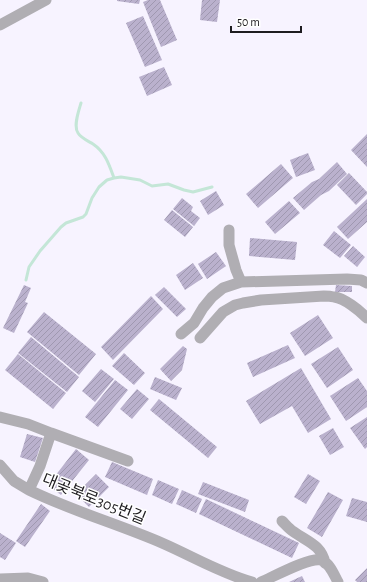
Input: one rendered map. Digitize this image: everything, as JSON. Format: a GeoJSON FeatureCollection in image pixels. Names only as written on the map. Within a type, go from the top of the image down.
{"type":"FeatureCollection","features":[{"type":"Feature","properties":{"kind":"lane"},"geometry":{"type":"LineString","coordinates":[[0,25],[46,0]]}},
{"type":"Feature","properties":{"kind":"lane"},"geometry":{"type":"LineString","coordinates":[[229,230],[229,244],[241,282]]}},
{"type":"Feature","properties":{"kind":"lane"},"geometry":{"type":"LineString","coordinates":[[181,334],[194,323],[212,297],[223,288],[241,282],[347,279],[362,280],[367,283]]}},
{"type":"Feature","properties":{"kind":"lane"},"geometry":{"type":"LineString","coordinates":[[200,338],[223,312],[229,308],[243,303],[261,300],[334,296],[349,304],[367,318]]}},
{"type":"Feature","properties":{"kind":"lane"},"geometry":{"type":"LineString","coordinates":[[0,417],[28,424],[128,460]]}},
{"type":"Feature","properties":{"kind":"lane","name":"대곶북로305번길"},"geometry":{"type":"LineString","coordinates":[[52,433],[40,466],[29,490],[52,501],[163,544],[236,577],[252,582]]}},
{"type":"Feature","properties":{"kind":"lane"},"geometry":{"type":"LineString","coordinates":[[0,465],[14,481],[29,490]]}},
{"type":"Feature","properties":{"kind":"lane"},"geometry":{"type":"LineString","coordinates":[[282,522],[292,532],[307,540],[319,549],[323,555],[325,563]]}},
{"type":"Feature","properties":{"kind":"lane"},"geometry":{"type":"LineString","coordinates":[[261,582],[294,566],[320,560],[329,566],[338,582]]}},
{"type":"Feature","properties":{"kind":"lane"},"geometry":{"type":"LineString","coordinates":[[0,579],[28,578],[43,582]]}},
{"type":"Feature","properties":{"kind":"building"},"geometry":{"type":"Polygon","coordinates":[[[117,0],[140,0],[139,4],[117,0]]]}},
{"type":"Feature","properties":{"kind":"building"},"geometry":{"type":"Polygon","coordinates":[[[148,0],[160,0],[177,40],[161,47],[143,2],[148,0]]]}},
{"type":"Feature","properties":{"kind":"building"},"geometry":{"type":"Polygon","coordinates":[[[202,0],[220,0],[217,22],[200,20],[202,0]]]}},
{"type":"Feature","properties":{"kind":"building"},"geometry":{"type":"Polygon","coordinates":[[[143,16],[162,60],[145,67],[126,23],[143,16]]]}},
{"type":"Feature","properties":{"kind":"building"},"geometry":{"type":"Polygon","coordinates":[[[164,67],[172,85],[147,96],[139,77],[164,67]]]}},
{"type":"Feature","properties":{"kind":"building"},"geometry":{"type":"Polygon","coordinates":[[[367,134],[367,167],[351,150],[367,134]]]}},
{"type":"Feature","properties":{"kind":"building"},"geometry":{"type":"Polygon","coordinates":[[[308,153],[315,170],[296,177],[290,160],[308,153]]]}},
{"type":"Feature","properties":{"kind":"building"},"geometry":{"type":"Polygon","coordinates":[[[337,162],[347,174],[329,191],[321,195],[304,210],[293,198],[312,182],[319,179],[337,162]]]}},
{"type":"Feature","properties":{"kind":"building"},"geometry":{"type":"Polygon","coordinates":[[[281,164],[293,178],[258,208],[246,194],[281,164]]]}},
{"type":"Feature","properties":{"kind":"building"},"geometry":{"type":"Polygon","coordinates":[[[349,173],[367,192],[367,194],[356,205],[337,185],[349,173]]]}},
{"type":"Feature","properties":{"kind":"building"},"geometry":{"type":"Polygon","coordinates":[[[216,191],[224,205],[208,215],[200,201],[216,191]]]}},
{"type":"Feature","properties":{"kind":"building"},"geometry":{"type":"Polygon","coordinates":[[[182,198],[193,207],[191,211],[200,218],[194,226],[173,209],[182,198]]]}},
{"type":"Feature","properties":{"kind":"building"},"geometry":{"type":"Polygon","coordinates":[[[367,199],[367,222],[348,239],[337,227],[367,199]]]}},
{"type":"Feature","properties":{"kind":"building"},"geometry":{"type":"Polygon","coordinates":[[[289,201],[300,213],[275,234],[265,222],[289,201]]]}},
{"type":"Feature","properties":{"kind":"building"},"geometry":{"type":"Polygon","coordinates":[[[172,210],[193,227],[185,237],[164,220],[172,210]]]}},
{"type":"Feature","properties":{"kind":"building"},"geometry":{"type":"Polygon","coordinates":[[[334,231],[351,245],[340,258],[323,245],[334,231]]]}},
{"type":"Feature","properties":{"kind":"building"},"geometry":{"type":"Polygon","coordinates":[[[250,238],[297,242],[295,260],[249,256],[250,238]]]}},
{"type":"Feature","properties":{"kind":"building"},"geometry":{"type":"Polygon","coordinates":[[[353,246],[365,257],[357,267],[344,256],[353,246]]]}},
{"type":"Feature","properties":{"kind":"building"},"geometry":{"type":"Polygon","coordinates":[[[216,252],[226,266],[207,279],[198,264],[216,252]]]}},
{"type":"Feature","properties":{"kind":"building"},"geometry":{"type":"Polygon","coordinates":[[[193,263],[203,278],[185,290],[176,275],[193,263]]]}},
{"type":"Feature","properties":{"kind":"building"},"geometry":{"type":"Polygon","coordinates":[[[24,285],[31,288],[25,302],[28,303],[14,333],[3,328],[24,285]]]}},
{"type":"Feature","properties":{"kind":"building"},"geometry":{"type":"Polygon","coordinates":[[[336,285],[352,286],[352,292],[335,292],[336,285]]]}},
{"type":"Feature","properties":{"kind":"building"},"geometry":{"type":"Polygon","coordinates":[[[164,287],[186,309],[177,317],[155,295],[164,287]]]}},
{"type":"Feature","properties":{"kind":"building"},"geometry":{"type":"Polygon","coordinates":[[[151,296],[163,309],[113,360],[101,347],[151,296]]]}},
{"type":"Feature","properties":{"kind":"building"},"geometry":{"type":"Polygon","coordinates":[[[44,312],[96,354],[79,375],[27,332],[44,312]]]}},
{"type":"Feature","properties":{"kind":"building"},"geometry":{"type":"Polygon","coordinates":[[[318,315],[333,338],[305,356],[290,333],[318,315]]]}},
{"type":"Feature","properties":{"kind":"building"},"geometry":{"type":"Polygon","coordinates":[[[31,337],[79,377],[67,392],[18,353],[31,337]]]}},
{"type":"Feature","properties":{"kind":"building"},"geometry":{"type":"Polygon","coordinates":[[[288,345],[295,358],[253,377],[247,363],[288,345]]]}},
{"type":"Feature","properties":{"kind":"building"},"geometry":{"type":"Polygon","coordinates":[[[183,346],[187,349],[182,370],[171,381],[160,369],[183,346]]]}},
{"type":"Feature","properties":{"kind":"building"},"geometry":{"type":"Polygon","coordinates":[[[338,347],[353,370],[327,388],[311,364],[338,347]]]}},
{"type":"Feature","properties":{"kind":"building"},"geometry":{"type":"Polygon","coordinates":[[[124,353],[145,373],[134,385],[112,366],[124,353]]]}},
{"type":"Feature","properties":{"kind":"building"},"geometry":{"type":"Polygon","coordinates":[[[18,354],[66,393],[53,409],[5,370],[18,354]]]}},
{"type":"Feature","properties":{"kind":"building"},"geometry":{"type":"Polygon","coordinates":[[[301,368],[331,419],[308,433],[292,406],[260,424],[246,401],[301,368]]]}},
{"type":"Feature","properties":{"kind":"building"},"geometry":{"type":"Polygon","coordinates":[[[101,369],[114,379],[95,402],[82,391],[101,369]]]}},
{"type":"Feature","properties":{"kind":"building"},"geometry":{"type":"Polygon","coordinates":[[[155,377],[182,388],[176,400],[150,389],[155,377]]]}},
{"type":"Feature","properties":{"kind":"building"},"geometry":{"type":"Polygon","coordinates":[[[358,378],[367,391],[367,407],[346,421],[330,396],[358,378]]]}},
{"type":"Feature","properties":{"kind":"building"},"geometry":{"type":"Polygon","coordinates":[[[115,380],[128,390],[98,427],[85,417],[115,380]]]}},
{"type":"Feature","properties":{"kind":"building"},"geometry":{"type":"Polygon","coordinates":[[[137,389],[149,399],[132,419],[120,409],[137,389]]]}},
{"type":"Feature","properties":{"kind":"building"},"geometry":{"type":"Polygon","coordinates":[[[159,399],[217,447],[208,458],[150,410],[159,399]]]}},
{"type":"Feature","properties":{"kind":"building"},"geometry":{"type":"Polygon","coordinates":[[[367,417],[367,447],[365,449],[350,428],[367,417]]]}},
{"type":"Feature","properties":{"kind":"building"},"geometry":{"type":"Polygon","coordinates":[[[333,428],[344,447],[330,455],[319,436],[333,428]]]}},
{"type":"Feature","properties":{"kind":"building"},"geometry":{"type":"Polygon","coordinates":[[[27,434],[43,438],[35,462],[20,457],[27,434]]]}},
{"type":"Feature","properties":{"kind":"building"},"geometry":{"type":"Polygon","coordinates":[[[76,449],[89,460],[61,495],[48,485],[76,449]]]}},
{"type":"Feature","properties":{"kind":"building"},"geometry":{"type":"Polygon","coordinates":[[[112,462],[153,479],[147,495],[105,477],[112,462]]]}},
{"type":"Feature","properties":{"kind":"building"},"geometry":{"type":"Polygon","coordinates":[[[96,474],[109,487],[89,507],[76,494],[96,474]]]}},
{"type":"Feature","properties":{"kind":"building"},"geometry":{"type":"Polygon","coordinates":[[[308,474],[320,481],[306,504],[294,497],[308,474]]]}},
{"type":"Feature","properties":{"kind":"building"},"geometry":{"type":"Polygon","coordinates":[[[158,480],[179,489],[172,504],[152,495],[158,480]]]}},
{"type":"Feature","properties":{"kind":"building"},"geometry":{"type":"Polygon","coordinates":[[[203,482],[249,500],[245,512],[198,494],[203,482]]]}},
{"type":"Feature","properties":{"kind":"building"},"geometry":{"type":"Polygon","coordinates":[[[182,490],[202,499],[196,513],[176,504],[182,490]]]}},
{"type":"Feature","properties":{"kind":"building"},"geometry":{"type":"Polygon","coordinates":[[[328,492],[343,500],[322,537],[307,528],[328,492]]]}},
{"type":"Feature","properties":{"kind":"building"},"geometry":{"type":"Polygon","coordinates":[[[352,498],[367,502],[367,522],[346,516],[352,498]]]}},
{"type":"Feature","properties":{"kind":"building"},"geometry":{"type":"Polygon","coordinates":[[[206,499],[299,543],[292,558],[199,514],[206,499]]]}},
{"type":"Feature","properties":{"kind":"building"},"geometry":{"type":"Polygon","coordinates":[[[41,504],[50,511],[25,547],[16,541],[41,504]]]}},
{"type":"Feature","properties":{"kind":"building"},"geometry":{"type":"Polygon","coordinates":[[[0,533],[16,543],[5,560],[0,557],[0,533]]]}},
{"type":"Feature","properties":{"kind":"building"},"geometry":{"type":"Polygon","coordinates":[[[367,568],[367,582],[357,582],[355,580],[367,568]]]}},
{"type":"Feature","properties":{"kind":"building"},"geometry":{"type":"Polygon","coordinates":[[[302,576],[305,582],[289,582],[302,576]]]}},
{"type":"Feature","properties":{"kind":"waterway"},"geometry":{"type":"LineString","coordinates":[[26,280],[29,267],[40,251],[66,223],[83,217],[86,214],[92,198],[99,187],[107,180],[114,178],[101,151],[78,133],[76,126],[81,103]]}},
{"type":"Feature","properties":{"kind":"waterway"},"geometry":{"type":"LineString","coordinates":[[114,178],[121,177],[140,180],[152,186],[168,184],[193,192],[212,187]]}}]}
